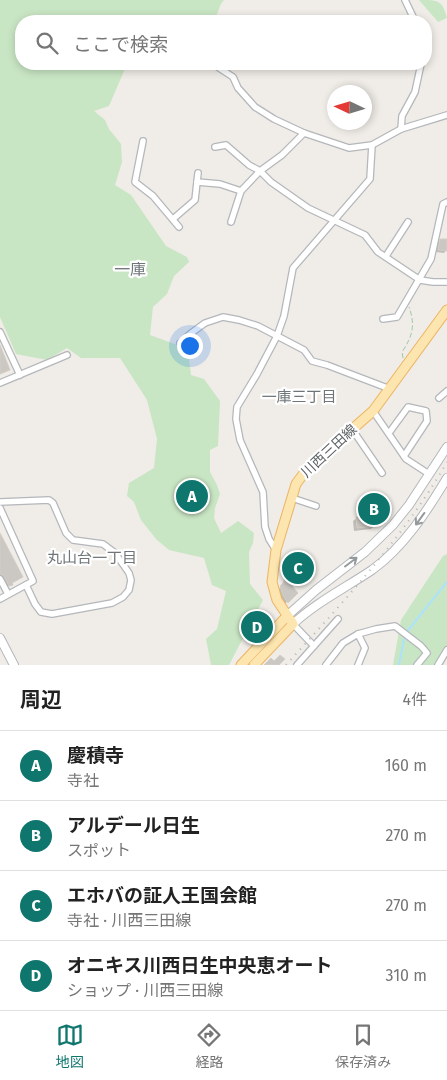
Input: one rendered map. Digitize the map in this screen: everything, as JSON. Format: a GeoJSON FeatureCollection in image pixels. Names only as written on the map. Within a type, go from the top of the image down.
{"type":"FeatureCollection","features":[{"type":"Feature","properties":{"kind":"main road","name":"川西三田線"},"geometry":{"type":"LineString","coordinates":[[293,624],[277,600],[272,582],[276,550],[296,484],[306,468],[373,411],[447,310]]}},
{"type":"Feature","properties":{"kind":"main road"},"geometry":{"type":"LineString","coordinates":[[241,665],[287,616]]}},
{"type":"Feature","properties":{"kind":"main road"},"geometry":{"type":"LineString","coordinates":[[254,665],[293,624]]}},
{"type":"Feature","properties":{"kind":"street"},"geometry":{"type":"LineString","coordinates":[[405,0],[412,15]]}},
{"type":"Feature","properties":{"kind":"street"},"geometry":{"type":"LineString","coordinates":[[222,70],[233,77],[238,88],[255,107],[274,119],[304,133],[349,148],[372,145],[401,129],[447,116]]}},
{"type":"Feature","properties":{"kind":"street"},"geometry":{"type":"LineString","coordinates":[[401,129],[402,116],[415,92],[420,70]]}},
{"type":"Feature","properties":{"kind":"street"},"geometry":{"type":"LineString","coordinates":[[231,222],[241,191],[260,171],[282,154],[304,133]]}},
{"type":"Feature","properties":{"kind":"street"},"geometry":{"type":"LineString","coordinates":[[143,141],[135,182],[153,196],[179,227]]}},
{"type":"Feature","properties":{"kind":"street"},"geometry":{"type":"LineString","coordinates":[[215,147],[226,145],[249,165],[260,171],[271,182],[308,208],[365,235],[378,252],[420,280],[447,282]]}},
{"type":"Feature","properties":{"kind":"street"},"geometry":{"type":"LineString","coordinates":[[276,550],[268,539],[265,528],[263,492],[240,440],[236,419],[237,407],[277,336],[284,316],[292,268],[370,179],[372,145]]}},
{"type":"Feature","properties":{"kind":"street"},"geometry":{"type":"LineString","coordinates":[[173,218],[195,200],[198,173]]}},
{"type":"Feature","properties":{"kind":"street"},"geometry":{"type":"LineString","coordinates":[[197,182],[220,184],[241,191]]}},
{"type":"Feature","properties":{"kind":"street"},"geometry":{"type":"LineString","coordinates":[[383,319],[397,317],[408,302],[432,258],[443,204],[447,202]]}},
{"type":"Feature","properties":{"kind":"street"},"geometry":{"type":"LineString","coordinates":[[386,256],[408,222]]}},
{"type":"Feature","properties":{"kind":"street"},"geometry":{"type":"LineString","coordinates":[[180,343],[205,323],[223,317],[239,320],[258,326],[304,350],[312,361],[390,389]]}},
{"type":"Feature","properties":{"kind":"street"},"geometry":{"type":"LineString","coordinates":[[0,332],[20,376]]}},
{"type":"Feature","properties":{"kind":"street"},"geometry":{"type":"LineString","coordinates":[[0,383],[67,355]]}},
{"type":"Feature","properties":{"kind":"street"},"geometry":{"type":"LineString","coordinates":[[439,398],[447,391]]}},
{"type":"Feature","properties":{"kind":"street"},"geometry":{"type":"LineString","coordinates":[[389,433],[408,407],[426,411],[427,421],[404,456]]}},
{"type":"Feature","properties":{"kind":"street"},"geometry":{"type":"LineString","coordinates":[[373,411],[406,459],[430,474]]}},
{"type":"Feature","properties":{"kind":"street"},"geometry":{"type":"LineString","coordinates":[[352,429],[382,473]]}},
{"type":"Feature","properties":{"kind":"street"},"geometry":{"type":"LineString","coordinates":[[287,616],[333,575],[365,552],[393,525],[409,505],[447,447]]}},
{"type":"Feature","properties":{"kind":"street"},"geometry":{"type":"LineString","coordinates":[[314,646],[293,624],[315,606],[372,570],[393,551],[411,530],[447,478]]}},
{"type":"Feature","properties":{"kind":"street"},"geometry":{"type":"LineString","coordinates":[[292,498],[316,506]]}},
{"type":"Feature","properties":{"kind":"street"},"geometry":{"type":"LineString","coordinates":[[0,502],[49,500],[53,504],[66,533],[73,540],[104,544],[115,553],[129,573],[131,580],[129,590],[123,597],[112,603],[52,614],[41,612],[26,585]]}},
{"type":"Feature","properties":{"kind":"street"},"geometry":{"type":"LineString","coordinates":[[0,508],[33,581],[0,599]]}},
{"type":"Feature","properties":{"kind":"street"},"geometry":{"type":"LineString","coordinates":[[333,575],[332,585],[340,589]]}},
{"type":"Feature","properties":{"kind":"street"},"geometry":{"type":"LineString","coordinates":[[0,579],[8,594]]}},
{"type":"Feature","properties":{"kind":"street"},"geometry":{"type":"LineString","coordinates":[[297,665],[338,619]]}},
{"type":"Feature","properties":{"kind":"street"},"geometry":{"type":"LineString","coordinates":[[326,665],[343,642],[358,634],[395,626],[421,646],[426,653],[417,665]]}},
{"type":"Feature","properties":{"kind":"street"},"geometry":{"type":"LineString","coordinates":[[358,634],[364,648],[358,665]]}},
{"type":"Feature","properties":{"kind":"street"},"geometry":{"type":"LineString","coordinates":[[0,638],[14,665]]}},
{"type":"Feature","properties":{"kind":"street"},"geometry":{"type":"LineString","coordinates":[[438,665],[447,650]]}},
{"type":"Feature","properties":{"kind":"path"},"geometry":{"type":"LineString","coordinates":[[405,368],[402,352],[412,337],[412,316],[408,302]]}},
{"type":"Feature","properties":{"kind":"green space"},"geometry":{"type":"Polygon","coordinates":[[[0,0],[224,0],[216,15],[15,15],[15,70],[124,70],[109,106],[94,111],[105,120],[109,129],[121,144],[122,162],[115,185],[131,195],[166,246],[187,257],[189,262],[174,276],[167,294],[153,307],[150,335],[183,347],[188,351],[191,375],[204,379],[220,401],[218,446],[210,450],[210,472],[220,494],[214,518],[221,533],[238,521],[254,533],[253,543],[249,552],[250,584],[263,600],[229,665],[211,665],[206,639],[217,629],[226,591],[212,585],[204,558],[169,550],[156,539],[141,520],[134,502],[127,496],[129,483],[154,468],[157,439],[147,400],[120,358],[81,358],[67,348],[47,360],[16,354],[0,317],[0,0]]]}},
{"type":"Feature","properties":{"kind":"green space"},"geometry":{"type":"Polygon","coordinates":[[[419,0],[439,2],[447,18],[438,22],[419,0]]]}},
{"type":"Feature","properties":{"kind":"green space"},"geometry":{"type":"Polygon","coordinates":[[[447,554],[447,657],[443,665],[393,665],[401,620],[443,556],[447,554]]]}},
{"type":"Feature","properties":{"kind":"building"},"geometry":{"type":"Polygon","coordinates":[[[440,239],[447,239],[447,251],[438,250],[440,239]]]}},
{"type":"Feature","properties":{"kind":"building"},"geometry":{"type":"Polygon","coordinates":[[[0,345],[10,370],[0,374],[0,345]]]}},
{"type":"Feature","properties":{"kind":"building"},"geometry":{"type":"Polygon","coordinates":[[[379,501],[382,519],[378,520],[376,526],[357,528],[356,517],[370,516],[367,502],[379,501]]]}},
{"type":"Feature","properties":{"kind":"building"},"geometry":{"type":"Polygon","coordinates":[[[0,533],[23,577],[9,586],[4,576],[0,574],[0,533]]]}},
{"type":"Feature","properties":{"kind":"building"},"geometry":{"type":"Polygon","coordinates":[[[293,567],[296,569],[298,567],[304,572],[292,586],[298,593],[288,603],[280,586],[286,580],[293,567]]]}},
{"type":"Feature","properties":{"kind":"building"},"geometry":{"type":"Polygon","coordinates":[[[280,655],[285,659],[279,665],[264,665],[271,658],[274,661],[280,655]]]}},
{"type":"Feature","properties":{"kind":"waterway"},"geometry":{"type":"LineString","coordinates":[[399,665],[405,634],[447,582]]}},
{"type":"Feature","properties":{"kind":"railway"},"geometry":{"type":"LineString","coordinates":[[286,665],[372,568],[412,516],[447,462]]}},
{"type":"Feature","properties":{"kind":"place","name":"慶積寺"},"geometry":{"type":"Point","coordinates":[192,496]}},
{"type":"Feature","properties":{"kind":"place","name":"アルデール日生"},"geometry":{"type":"Point","coordinates":[374,509]}},
{"type":"Feature","properties":{"kind":"place","name":"エホバの証人王国会館"},"geometry":{"type":"Point","coordinates":[298,568]}},
{"type":"Feature","properties":{"kind":"place","name":"オニキス川西日生中央恵オート"},"geometry":{"type":"Point","coordinates":[257,627]}},
{"type":"Feature","properties":{"kind":"district","name":"一庫"},"geometry":{"type":"Point","coordinates":[130,269]}},
{"type":"Feature","properties":{"kind":"district","name":"一庫三丁目"},"geometry":{"type":"Point","coordinates":[299,397]}},
{"type":"Feature","properties":{"kind":"district","name":"丸山台一丁目"},"geometry":{"type":"Point","coordinates":[92,558]}}]}
